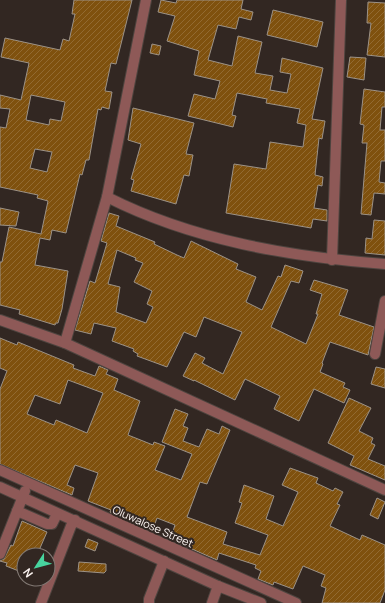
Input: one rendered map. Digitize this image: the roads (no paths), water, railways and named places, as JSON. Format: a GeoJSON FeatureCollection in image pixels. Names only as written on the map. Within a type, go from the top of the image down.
{"type":"FeatureCollection","features":[{"type":"Feature","properties":{"kind":"street"},"geometry":{"type":"LineString","coordinates":[[65,343],[107,197],[146,0]]}},
{"type":"Feature","properties":{"kind":"street"},"geometry":{"type":"LineString","coordinates":[[332,260],[341,0]]}},
{"type":"Feature","properties":{"kind":"street"},"geometry":{"type":"LineString","coordinates":[[107,197],[139,213],[178,228],[232,241],[332,260],[385,264]]}},
{"type":"Feature","properties":{"kind":"street"},"geometry":{"type":"LineString","coordinates":[[375,354],[385,302]]}},
{"type":"Feature","properties":{"kind":"street"},"geometry":{"type":"LineString","coordinates":[[0,320],[65,343],[385,490]]}},
{"type":"Feature","properties":{"kind":"street","name":"Oluwalose Street"},"geometry":{"type":"LineString","coordinates":[[0,470],[296,603]]}},
{"type":"Feature","properties":{"kind":"street"},"geometry":{"type":"LineString","coordinates":[[0,554],[29,483]]}},
{"type":"Feature","properties":{"kind":"street"},"geometry":{"type":"LineString","coordinates":[[0,487],[218,586],[261,603]]}},
{"type":"Feature","properties":{"kind":"street"},"geometry":{"type":"LineString","coordinates":[[17,511],[47,524],[52,524],[57,514]]}},
{"type":"Feature","properties":{"kind":"street"},"geometry":{"type":"LineString","coordinates":[[41,603],[71,526],[75,520]]}},
{"type":"Feature","properties":{"kind":"street"},"geometry":{"type":"LineString","coordinates":[[115,538],[121,525]]}},
{"type":"Feature","properties":{"kind":"street"},"geometry":{"type":"LineString","coordinates":[[149,603],[149,599],[164,561]]}},
{"type":"Feature","properties":{"kind":"street"},"geometry":{"type":"LineString","coordinates":[[212,603],[218,586]]}}]}
